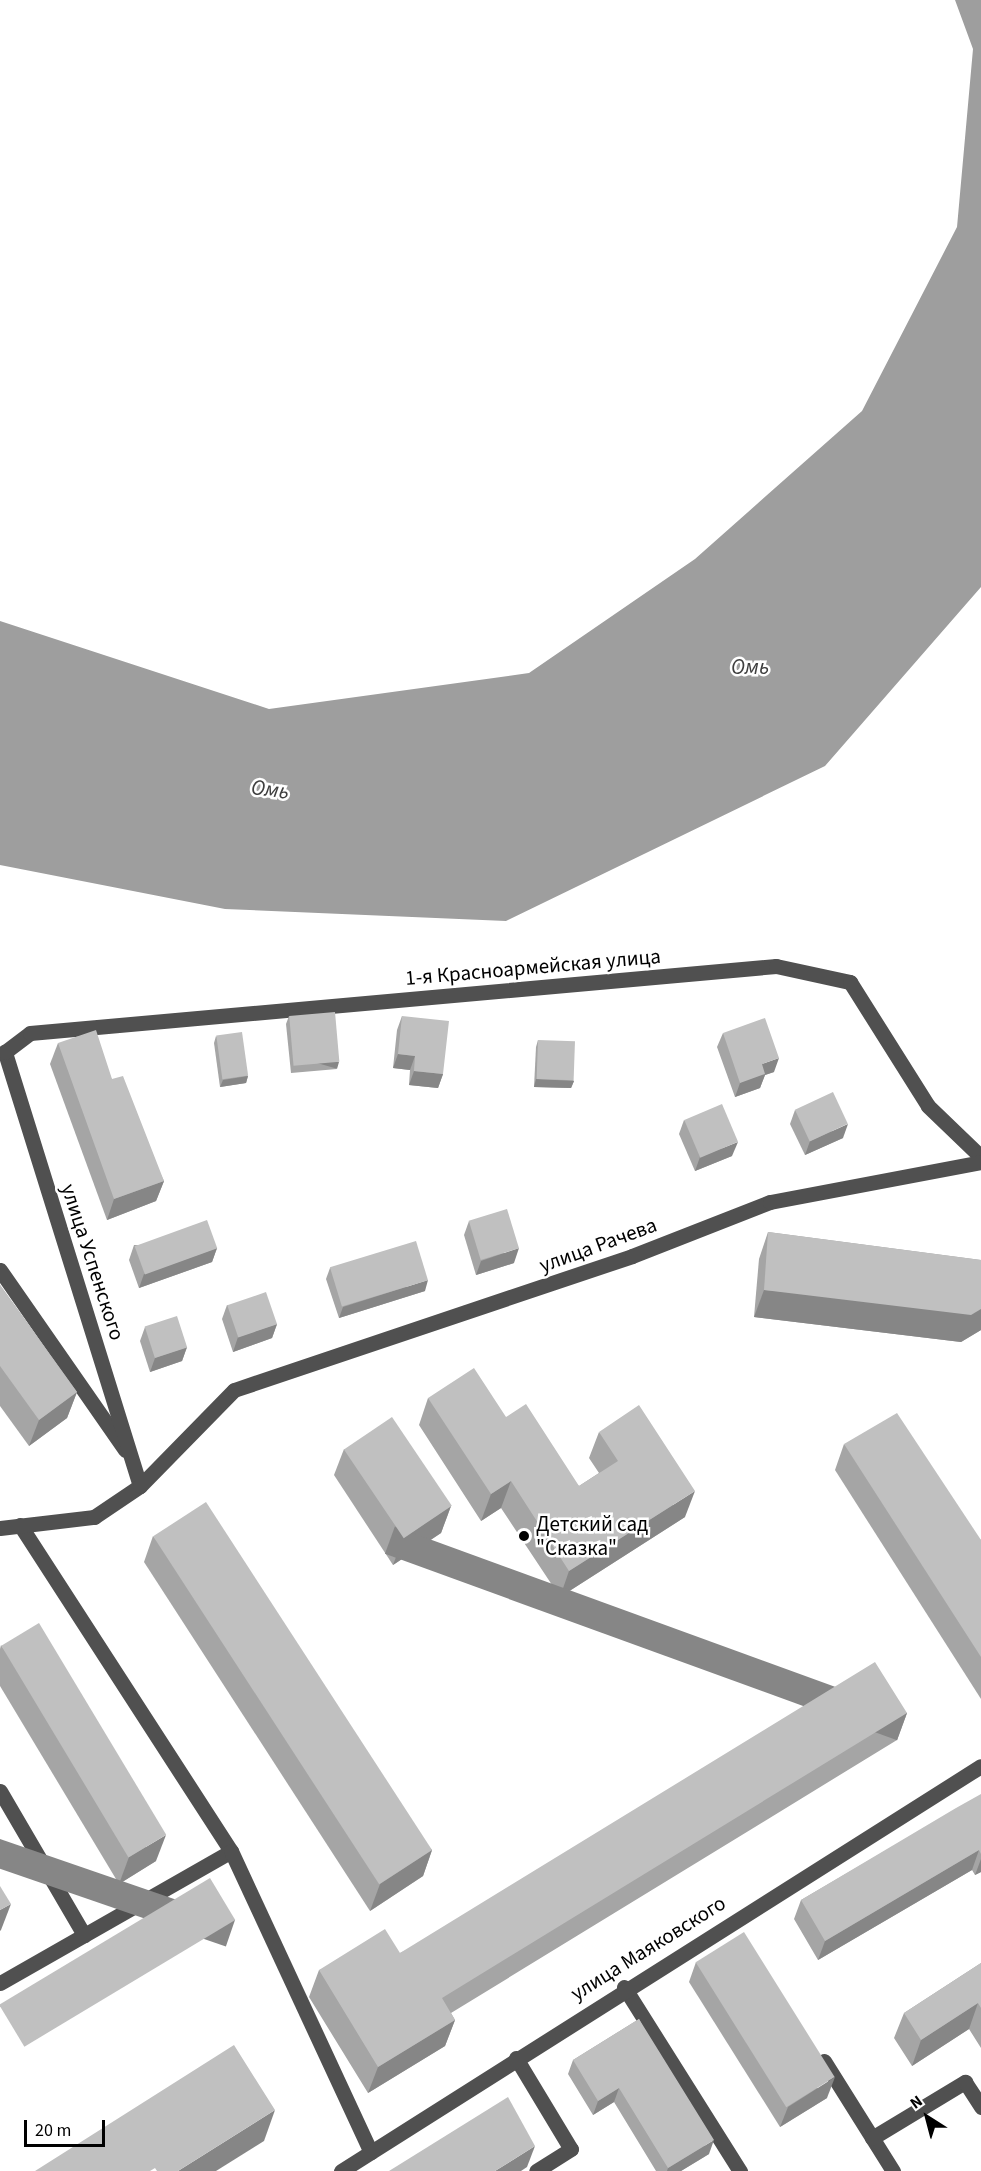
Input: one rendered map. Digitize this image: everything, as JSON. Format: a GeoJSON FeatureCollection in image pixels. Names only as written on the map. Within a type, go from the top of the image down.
{"type":"FeatureCollection","features":[{"type":"Feature","properties":{"kind":"street","name":"1-я Красноармейская улица"},"geometry":{"type":"LineString","coordinates":[[5,1052],[30,1033],[776,966],[850,982],[928,1106],[981,1156]]}},
{"type":"Feature","properties":{"kind":"street","name":"улица Успенского"},"geometry":{"type":"LineString","coordinates":[[5,1052],[140,1486]]}},
{"type":"Feature","properties":{"kind":"street","name":"улица Рачева"},"geometry":{"type":"LineString","coordinates":[[140,1486],[234,1390],[632,1256],[770,1202],[981,1162]]}},
{"type":"Feature","properties":{"kind":"street"},"geometry":{"type":"LineString","coordinates":[[0,1270],[133,1462]]}},
{"type":"Feature","properties":{"kind":"street"},"geometry":{"type":"LineString","coordinates":[[0,1528],[94,1517],[140,1486]]}},
{"type":"Feature","properties":{"kind":"street"},"geometry":{"type":"LineString","coordinates":[[20,1525],[231,1851],[371,2152]]}},
{"type":"Feature","properties":{"kind":"street","name":"улица Маяковского"},"geometry":{"type":"LineString","coordinates":[[341,2171],[624,1987],[981,1766]]}},
{"type":"Feature","properties":{"kind":"street"},"geometry":{"type":"LineString","coordinates":[[0,1791],[84,1935]]}},
{"type":"Feature","properties":{"kind":"street"},"geometry":{"type":"LineString","coordinates":[[0,1983],[231,1851]]}},
{"type":"Feature","properties":{"kind":"street"},"geometry":{"type":"LineString","coordinates":[[735,1919],[747,1939]]}},
{"type":"Feature","properties":{"kind":"street"},"geometry":{"type":"LineString","coordinates":[[624,1987],[740,2171]]}},
{"type":"Feature","properties":{"kind":"street"},"geometry":{"type":"LineString","coordinates":[[816,2048],[893,2171]]}},
{"type":"Feature","properties":{"kind":"street"},"geometry":{"type":"LineString","coordinates":[[516,2058],[571,2149],[536,2171]]}},
{"type":"Feature","properties":{"kind":"street"},"geometry":{"type":"LineString","coordinates":[[872,2138],[965,2082],[981,2107]]}},
{"type":"Feature","properties":{"kind":"water","name":"Омь"},"geometry":{"type":"Polygon","coordinates":[[[955,0],[981,0],[981,587],[825,766],[506,921],[225,909],[0,865],[0,621],[269,709],[529,673],[695,559],[862,411],[957,227],[973,49],[955,0]]]}},
{"type":"Feature","properties":{"kind":"building"},"geometry":{"type":"Polygon","coordinates":[[[335,1012],[339,1062],[294,1066],[289,1016],[335,1012]]]}},
{"type":"Feature","properties":{"kind":"building"},"geometry":{"type":"Polygon","coordinates":[[[402,1016],[449,1021],[443,1074],[414,1071],[415,1056],[398,1054],[402,1016]]]}},
{"type":"Feature","properties":{"kind":"building"},"geometry":{"type":"Polygon","coordinates":[[[765,1018],[779,1058],[762,1064],[765,1074],[740,1083],[723,1033],[765,1018]]]}},
{"type":"Feature","properties":{"kind":"building"},"geometry":{"type":"Polygon","coordinates":[[[96,1030],[112,1079],[123,1076],[164,1181],[114,1199],[58,1043],[96,1030]]]}},
{"type":"Feature","properties":{"kind":"building"},"geometry":{"type":"Polygon","coordinates":[[[242,1032],[248,1076],[222,1079],[216,1036],[242,1032]]]}},
{"type":"Feature","properties":{"kind":"building"},"geometry":{"type":"Polygon","coordinates":[[[538,1040],[575,1041],[574,1080],[537,1079],[538,1040]]]}},
{"type":"Feature","properties":{"kind":"building"},"geometry":{"type":"Polygon","coordinates":[[[833,1092],[848,1124],[810,1141],[795,1110],[833,1092]]]}},
{"type":"Feature","properties":{"kind":"building"},"geometry":{"type":"Polygon","coordinates":[[[722,1104],[738,1142],[700,1158],[684,1120],[722,1104]]]}},
{"type":"Feature","properties":{"kind":"building"},"geometry":{"type":"Polygon","coordinates":[[[507,1209],[519,1248],[481,1260],[469,1221],[507,1209]]]}},
{"type":"Feature","properties":{"kind":"building"},"geometry":{"type":"Polygon","coordinates":[[[207,1220],[217,1248],[145,1275],[135,1246],[207,1220]]]}},
{"type":"Feature","properties":{"kind":"building"},"geometry":{"type":"Polygon","coordinates":[[[768,1232],[981,1260],[981,1309],[971,1315],[764,1290],[768,1232]]]}},
{"type":"Feature","properties":{"kind":"building"},"geometry":{"type":"Polygon","coordinates":[[[416,1241],[428,1280],[342,1307],[330,1267],[416,1241]]]}},
{"type":"Feature","properties":{"kind":"building"},"geometry":{"type":"Polygon","coordinates":[[[0,1285],[77,1392],[39,1420],[0,1366],[0,1285]]]}},
{"type":"Feature","properties":{"kind":"building"},"geometry":{"type":"Polygon","coordinates":[[[266,1292],[277,1324],[238,1337],[227,1305],[266,1292]]]}},
{"type":"Feature","properties":{"kind":"building"},"geometry":{"type":"Polygon","coordinates":[[[177,1316],[187,1347],[155,1358],[145,1327],[177,1316]]]}},
{"type":"Feature","properties":{"kind":"building"},"geometry":{"type":"Polygon","coordinates":[[[474,1368],[506,1417],[526,1404],[579,1486],[618,1461],[599,1432],[639,1405],[695,1491],[569,1571],[511,1481],[491,1494],[428,1398],[474,1368]]]}},
{"type":"Feature","properties":{"kind":"building"},"geometry":{"type":"Polygon","coordinates":[[[897,1413],[981,1540],[981,1657],[844,1444],[897,1413]]]}},
{"type":"Feature","properties":{"kind":"building"},"geometry":{"type":"Polygon","coordinates":[[[392,1417],[452,1506],[404,1538],[344,1449],[392,1417]]]}},
{"type":"Feature","properties":{"kind":"building"},"geometry":{"type":"Polygon","coordinates":[[[206,1502],[432,1850],[379,1884],[153,1536],[206,1502]]]}},
{"type":"Feature","properties":{"kind":"building"},"geometry":{"type":"Polygon","coordinates":[[[39,1623],[166,1835],[128,1857],[1,1646],[39,1623]]]}},
{"type":"Feature","properties":{"kind":"building"},"geometry":{"type":"Polygon","coordinates":[[[875,1662],[907,1713],[442,1998],[455,2020],[378,2067],[319,1970],[385,1929],[400,1953],[875,1662]]]}},
{"type":"Feature","properties":{"kind":"building"},"geometry":{"type":"Polygon","coordinates":[[[981,1794],[981,1854],[979,1850],[825,1941],[801,1900],[981,1794]]]}},
{"type":"Feature","properties":{"kind":"building"},"geometry":{"type":"Polygon","coordinates":[[[210,1878],[235,1920],[24,2047],[0,2004],[210,1878]]]}},
{"type":"Feature","properties":{"kind":"building"},"geometry":{"type":"Polygon","coordinates":[[[0,1886],[11,1904],[0,1910],[0,1886]]]}},
{"type":"Feature","properties":{"kind":"building"},"geometry":{"type":"Polygon","coordinates":[[[744,1932],[835,2077],[786,2107],[696,1962],[744,1932]]]}},
{"type":"Feature","properties":{"kind":"building"},"geometry":{"type":"Polygon","coordinates":[[[981,1963],[981,2008],[978,2003],[921,2040],[904,2013],[981,1963]]]}},
{"type":"Feature","properties":{"kind":"building"},"geometry":{"type":"Polygon","coordinates":[[[639,2019],[714,2140],[668,2168],[619,2088],[598,2101],[573,2060],[639,2019]]]}},
{"type":"Feature","properties":{"kind":"building"},"geometry":{"type":"Polygon","coordinates":[[[234,2045],[275,2110],[178,2171],[157,2171],[155,2168],[150,2171],[35,2171],[234,2045]]]}},
{"type":"Feature","properties":{"kind":"building"},"geometry":{"type":"Polygon","coordinates":[[[508,2097],[535,2146],[495,2171],[389,2171],[508,2097]]]}},
{"type":"Feature","properties":{"kind":"place","name":"Детский сад \"Сказка\""},"geometry":{"type":"Point","coordinates":[524,1536]}}]}
